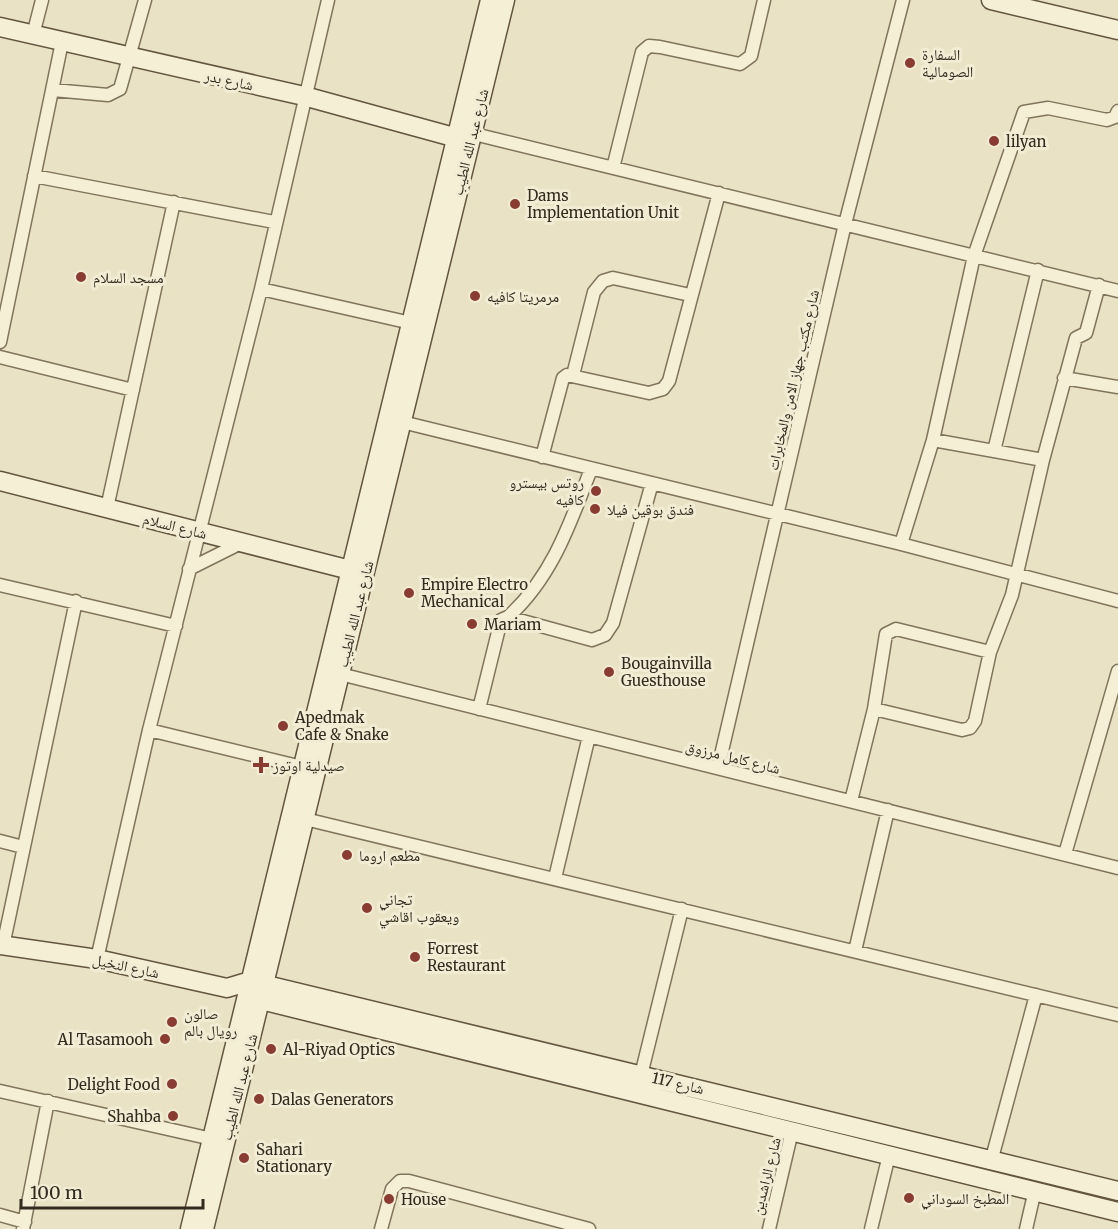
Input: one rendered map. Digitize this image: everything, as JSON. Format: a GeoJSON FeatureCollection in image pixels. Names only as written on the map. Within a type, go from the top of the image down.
{"type":"FeatureCollection","features":[{"type":"Feature","properties":{"kind":"street"},"geometry":{"type":"LineString","coordinates":[[33,35],[42,0]]}},
{"type":"Feature","properties":{"kind":"street"},"geometry":{"type":"LineString","coordinates":[[54,90],[115,94],[120,89],[130,58],[145,0]]}},
{"type":"Feature","properties":{"kind":"street"},"geometry":{"type":"LineString","coordinates":[[98,959],[149,730],[261,289],[274,222],[328,0]]}},
{"type":"Feature","properties":{"kind":"street","name":"شارع عبد الله الطيب"},"geometry":{"type":"LineString","coordinates":[[198,1225],[302,767],[402,422],[464,136],[490,0]]}},
{"type":"Feature","properties":{"kind":"street","name":"شارع عبد الله الطيب"},"geometry":{"type":"LineString","coordinates":[[198,1225],[212,1139],[251,990],[304,819],[340,675],[358,573],[411,323],[505,0]]}},
{"type":"Feature","properties":{"kind":"street"},"geometry":{"type":"LineString","coordinates":[[613,168],[642,52],[649,46],[660,47],[740,64],[751,56],[764,0]]}},
{"type":"Feature","properties":{"kind":"street","name":"شارع مكتب جهاز الامن والمخابرات"},"geometry":{"type":"LineString","coordinates":[[718,768],[845,224],[903,0]]}},
{"type":"Feature","properties":{"kind":"street"},"geometry":{"type":"LineString","coordinates":[[991,0],[1118,30]]}},
{"type":"Feature","properties":{"kind":"street","name":"شارع بدر"},"geometry":{"type":"LineString","coordinates":[[0,27],[304,96],[464,136]]}},
{"type":"Feature","properties":{"kind":"street"},"geometry":{"type":"LineString","coordinates":[[0,342],[54,90],[62,42]]}},
{"type":"Feature","properties":{"kind":"street"},"geometry":{"type":"LineString","coordinates":[[901,544],[933,440],[974,256],[1024,112],[1048,108],[1107,120],[1115,117],[1118,111]]}},
{"type":"Feature","properties":{"kind":"street"},"geometry":{"type":"LineString","coordinates":[[464,136],[720,193],[1118,291]]}},
{"type":"Feature","properties":{"kind":"street"},"geometry":{"type":"LineString","coordinates":[[34,176],[274,222]]}},
{"type":"Feature","properties":{"kind":"street"},"geometry":{"type":"LineString","coordinates":[[542,457],[563,378],[567,375],[649,393],[663,389],[669,381],[690,295],[720,193]]}},
{"type":"Feature","properties":{"kind":"street"},"geometry":{"type":"LineString","coordinates":[[107,508],[174,202]]}},
{"type":"Feature","properties":{"kind":"street"},"geometry":{"type":"LineString","coordinates":[[994,451],[1038,270]]}},
{"type":"Feature","properties":{"kind":"street"},"geometry":{"type":"LineString","coordinates":[[573,375],[594,292],[603,281],[613,278],[690,295]]}},
{"type":"Feature","properties":{"kind":"street"},"geometry":{"type":"LineString","coordinates":[[874,709],[962,730],[970,728],[975,721],[990,652],[1017,574],[1064,378],[1076,338],[1086,333],[1099,285]]}},
{"type":"Feature","properties":{"kind":"street"},"geometry":{"type":"LineString","coordinates":[[261,289],[411,323]]}},
{"type":"Feature","properties":{"kind":"street"},"geometry":{"type":"LineString","coordinates":[[0,357],[133,390]]}},
{"type":"Feature","properties":{"kind":"street"},"geometry":{"type":"LineString","coordinates":[[1064,378],[1118,387]]}},
{"type":"Feature","properties":{"kind":"street"},"geometry":{"type":"LineString","coordinates":[[402,422],[901,544],[1118,601]]}},
{"type":"Feature","properties":{"kind":"street"},"geometry":{"type":"LineString","coordinates":[[933,440],[1043,460]]}},
{"type":"Feature","properties":{"kind":"street"},"geometry":{"type":"LineString","coordinates":[[478,709],[501,620],[524,603],[549,570],[566,535],[591,469]]}},
{"type":"Feature","properties":{"kind":"street","name":"شارع السلام"},"geometry":{"type":"LineString","coordinates":[[0,481],[358,573]]}},
{"type":"Feature","properties":{"kind":"street"},"geometry":{"type":"LineString","coordinates":[[508,617],[592,640],[605,635],[613,623],[652,483]]}},
{"type":"Feature","properties":{"kind":"street"},"geometry":{"type":"LineString","coordinates":[[189,569],[241,543]]}},
{"type":"Feature","properties":{"kind":"street"},"geometry":{"type":"LineString","coordinates":[[0,585],[176,626]]}},
{"type":"Feature","properties":{"kind":"street"},"geometry":{"type":"LineString","coordinates":[[1,946],[76,601]]}},
{"type":"Feature","properties":{"kind":"street"},"geometry":{"type":"LineString","coordinates":[[850,801],[874,709],[886,634],[896,629],[990,652]]}},
{"type":"Feature","properties":{"kind":"street"},"geometry":{"type":"LineString","coordinates":[[1065,854],[1118,671]]}},
{"type":"Feature","properties":{"kind":"street","name":"شارع كامل مرزوق"},"geometry":{"type":"LineString","coordinates":[[340,675],[1118,868]]}},
{"type":"Feature","properties":{"kind":"street"},"geometry":{"type":"LineString","coordinates":[[149,730],[302,767]]}},
{"type":"Feature","properties":{"kind":"street"},"geometry":{"type":"LineString","coordinates":[[555,878],[589,736]]}},
{"type":"Feature","properties":{"kind":"street"},"geometry":{"type":"LineString","coordinates":[[855,951],[888,810]]}},
{"type":"Feature","properties":{"kind":"street"},"geometry":{"type":"LineString","coordinates":[[304,819],[1036,995],[1117,1012]]}},
{"type":"Feature","properties":{"kind":"street"},"geometry":{"type":"LineString","coordinates":[[0,841],[23,847]]}},
{"type":"Feature","properties":{"kind":"street"},"geometry":{"type":"LineString","coordinates":[[641,1075],[682,909]]}},
{"type":"Feature","properties":{"kind":"street","name":"شارع النخيل"},"geometry":{"type":"LineString","coordinates":[[1,946],[98,959],[210,985],[251,990]]}},
{"type":"Feature","properties":{"kind":"street","name":"شارع 117"},"geometry":{"type":"LineString","coordinates":[[251,990],[641,1075],[992,1158],[1118,1191]]}},
{"type":"Feature","properties":{"kind":"street","name":"شارع 117"},"geometry":{"type":"LineString","coordinates":[[251,990],[792,1131],[1118,1212]]}},
{"type":"Feature","properties":{"kind":"street"},"geometry":{"type":"LineString","coordinates":[[992,1158],[1036,995]]}},
{"type":"Feature","properties":{"kind":"street"},"geometry":{"type":"LineString","coordinates":[[0,1090],[212,1139]]}},
{"type":"Feature","properties":{"kind":"street"},"geometry":{"type":"LineString","coordinates":[[0,1215],[24,1225],[48,1101]]}},
{"type":"Feature","properties":{"kind":"street"},"geometry":{"type":"LineString","coordinates":[[835,1141],[840,1122]]}},
{"type":"Feature","properties":{"kind":"street","name":"شارع الراشدين"},"geometry":{"type":"LineString","coordinates":[[768,1229],[792,1131]]}},
{"type":"Feature","properties":{"kind":"street"},"geometry":{"type":"LineString","coordinates":[[871,1229],[889,1155]]}},
{"type":"Feature","properties":{"kind":"street"},"geometry":{"type":"LineString","coordinates":[[381,1229],[392,1189],[400,1181],[409,1181],[589,1229]]}},
{"type":"Feature","properties":{"kind":"street"},"geometry":{"type":"LineString","coordinates":[[1026,1229],[1035,1190]]}},
{"type":"Feature","properties":{"kind":"place","name":"السفارة الصومالية"},"geometry":{"type":"Point","coordinates":[910,63]}},
{"type":"Feature","properties":{"kind":"place","name":"lilyan"},"geometry":{"type":"Point","coordinates":[994,141]}},
{"type":"Feature","properties":{"kind":"place","name":"Dams Implementation Unit"},"geometry":{"type":"Point","coordinates":[515,204]}},
{"type":"Feature","properties":{"kind":"place","name":"مسجد السلام"},"geometry":{"type":"Point","coordinates":[81,277]}},
{"type":"Feature","properties":{"kind":"place","name":"مرمريتا كافيه"},"geometry":{"type":"Point","coordinates":[475,296]}},
{"type":"Feature","properties":{"kind":"place","name":"روتس بيسترو كافيه"},"geometry":{"type":"Point","coordinates":[596,491]}},
{"type":"Feature","properties":{"kind":"place","name":"فندق بوقين فيلا"},"geometry":{"type":"Point","coordinates":[595,509]}},
{"type":"Feature","properties":{"kind":"place","name":"Empire Electro Mechanical"},"geometry":{"type":"Point","coordinates":[409,593]}},
{"type":"Feature","properties":{"kind":"place","name":"Mariam"},"geometry":{"type":"Point","coordinates":[472,624]}},
{"type":"Feature","properties":{"kind":"place","name":"Bougainvilla Guesthouse"},"geometry":{"type":"Point","coordinates":[609,672]}},
{"type":"Feature","properties":{"kind":"place","name":"Apedmak Cafe & Snake"},"geometry":{"type":"Point","coordinates":[283,726]}},
{"type":"Feature","properties":{"kind":"place","name":"صيدلية اوتوز"},"geometry":{"type":"Point","coordinates":[261,765]}},
{"type":"Feature","properties":{"kind":"place","name":"مطعم اروما"},"geometry":{"type":"Point","coordinates":[347,855]}},
{"type":"Feature","properties":{"kind":"place","name":"تجاني ويعقوب اقاشي"},"geometry":{"type":"Point","coordinates":[367,908]}},
{"type":"Feature","properties":{"kind":"place","name":"Forrest Restaurant"},"geometry":{"type":"Point","coordinates":[415,957]}},
{"type":"Feature","properties":{"kind":"place","name":"صالون رويال بالم"},"geometry":{"type":"Point","coordinates":[172,1022]}},
{"type":"Feature","properties":{"kind":"place","name":"Al Tasamooh"},"geometry":{"type":"Point","coordinates":[165,1039]}},
{"type":"Feature","properties":{"kind":"place","name":"Al-Riyad Optics"},"geometry":{"type":"Point","coordinates":[271,1049]}},
{"type":"Feature","properties":{"kind":"place","name":"Delight Food"},"geometry":{"type":"Point","coordinates":[172,1084]}},
{"type":"Feature","properties":{"kind":"place","name":"Dalas Generators"},"geometry":{"type":"Point","coordinates":[259,1099]}},
{"type":"Feature","properties":{"kind":"place","name":"Shahba"},"geometry":{"type":"Point","coordinates":[173,1116]}},
{"type":"Feature","properties":{"kind":"place","name":"Sahari Stationary"},"geometry":{"type":"Point","coordinates":[244,1158]}},
{"type":"Feature","properties":{"kind":"place","name":"المطبخ السوداني"},"geometry":{"type":"Point","coordinates":[909,1198]}},
{"type":"Feature","properties":{"kind":"place","name":"House"},"geometry":{"type":"Point","coordinates":[389,1199]}}]}
